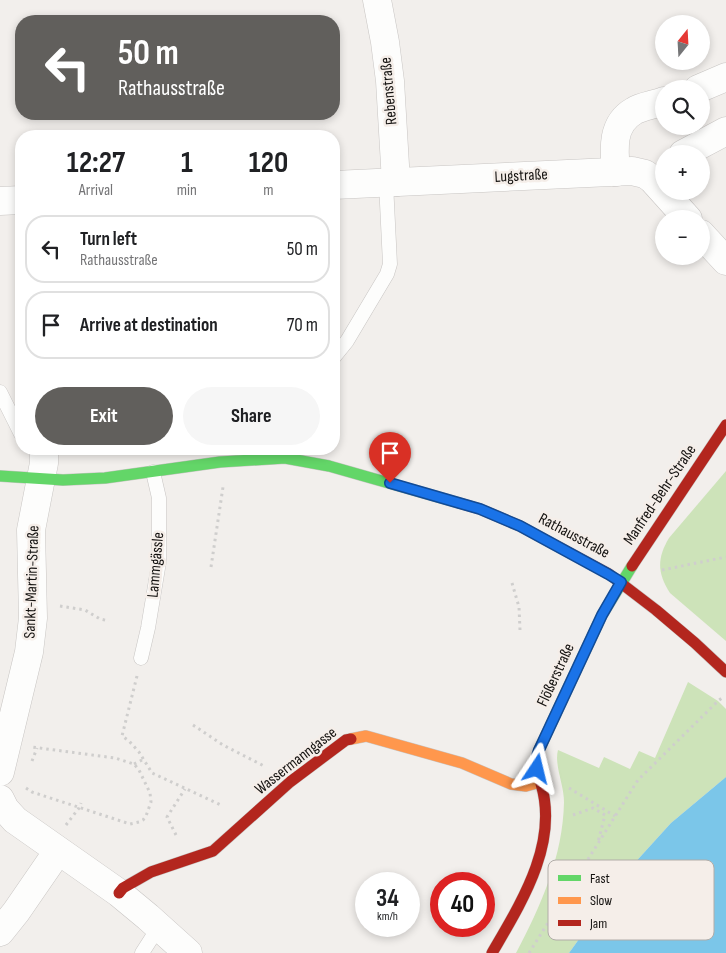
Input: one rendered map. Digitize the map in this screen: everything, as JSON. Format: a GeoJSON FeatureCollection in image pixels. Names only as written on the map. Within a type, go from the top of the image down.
{"type":"FeatureCollection","features":[{"type":"Feature","properties":{"kind":"street","name":"Rebenstraße"},"geometry":{"type":"LineString","coordinates":[[377,0],[390,81],[391,182]]}},
{"type":"Feature","properties":{"kind":"street"},"geometry":{"type":"LineString","coordinates":[[710,83],[726,76]]}},
{"type":"Feature","properties":{"kind":"street"},"geometry":{"type":"LineString","coordinates":[[616,172],[614,141],[616,132],[626,117],[634,111],[655,104]]}},
{"type":"Feature","properties":{"kind":"street"},"geometry":{"type":"LineString","coordinates":[[701,145],[726,132]]}},
{"type":"Feature","properties":{"kind":"street","name":"Lugstraße"},"geometry":{"type":"LineString","coordinates":[[340,185],[616,172],[645,174],[655,170]]}},
{"type":"Feature","properties":{"kind":"street"},"geometry":{"type":"LineString","coordinates":[[0,201],[15,200]]}},
{"type":"Feature","properties":{"kind":"street"},"geometry":{"type":"LineString","coordinates":[[710,244],[726,261]]}},
{"type":"Feature","properties":{"kind":"street","name":"Manfred-Behr-Straße"},"geometry":{"type":"LineString","coordinates":[[621,582],[726,425]]}},
{"type":"Feature","properties":{"kind":"street","name":"Rathausstraße"},"geometry":{"type":"LineString","coordinates":[[0,476],[40,460],[63,480],[105,478],[271,455]]}},
{"type":"Feature","properties":{"kind":"street","name":"Rathausstraße"},"geometry":{"type":"LineString","coordinates":[[293,455],[480,509],[520,526],[621,582],[682,632],[726,672]]}},
{"type":"Feature","properties":{"kind":"street","name":"Sankt-Martin-Straße"},"geometry":{"type":"LineString","coordinates":[[0,772],[29,652],[32,618],[31,530],[40,460]]}},
{"type":"Feature","properties":{"kind":"street","name":"Flößerstraße"},"geometry":{"type":"LineString","coordinates":[[492,953],[516,908],[541,851],[546,818],[545,803],[536,763],[539,750],[602,615],[621,582]]}},
{"type":"Feature","properties":{"kind":"street","name":"Wassermanngasse"},"geometry":{"type":"LineString","coordinates":[[119,893],[123,888],[151,872],[213,851],[290,782],[346,740],[356,737],[366,736],[462,763],[511,784],[526,786],[540,782]]}},
{"type":"Feature","properties":{"kind":"street"},"geometry":{"type":"LineString","coordinates":[[0,800],[14,820],[119,893],[188,953]]}},
{"type":"Feature","properties":{"kind":"street"},"geometry":{"type":"LineString","coordinates":[[0,932],[58,851]]}},
{"type":"Feature","properties":{"kind":"lane"},"geometry":{"type":"LineString","coordinates":[[340,350],[387,274],[390,264],[391,182]]}},
{"type":"Feature","properties":{"kind":"lane"},"geometry":{"type":"LineString","coordinates":[[0,392],[15,422]]}},
{"type":"Feature","properties":{"kind":"lane","name":"Lammgässle"},"geometry":{"type":"LineString","coordinates":[[141,658],[159,562],[159,498],[153,472]]}},
{"type":"Feature","properties":{"kind":"lane"},"geometry":{"type":"LineString","coordinates":[[142,953],[160,928]]}},
{"type":"Feature","properties":{"kind":"path"},"geometry":{"type":"LineString","coordinates":[[211,567],[223,487],[220,462]]}},
{"type":"Feature","properties":{"kind":"path"},"geometry":{"type":"LineString","coordinates":[[660,571],[726,557]]}},
{"type":"Feature","properties":{"kind":"path"},"geometry":{"type":"LineString","coordinates":[[512,583],[519,607],[520,630]]}},
{"type":"Feature","properties":{"kind":"path"},"geometry":{"type":"LineString","coordinates":[[32,603],[85,610],[100,619],[109,621]]}},
{"type":"Feature","properties":{"kind":"path"},"geometry":{"type":"LineString","coordinates":[[141,658],[122,736],[144,758],[152,774],[213,801]]}},
{"type":"Feature","properties":{"kind":"path"},"geometry":{"type":"LineString","coordinates":[[588,860],[638,780],[718,701]]}},
{"type":"Feature","properties":{"kind":"path"},"geometry":{"type":"LineString","coordinates":[[193,725],[222,745],[259,764]]}},
{"type":"Feature","properties":{"kind":"path"},"geometry":{"type":"LineString","coordinates":[[25,786],[32,792],[130,824],[143,820],[150,807],[150,793],[134,764],[115,758],[35,748],[34,756]]}},
{"type":"Feature","properties":{"kind":"path"},"geometry":{"type":"LineString","coordinates":[[134,764],[144,758]]}},
{"type":"Feature","properties":{"kind":"path"},"geometry":{"type":"LineString","coordinates":[[562,783],[615,816]]}},
{"type":"Feature","properties":{"kind":"path"},"geometry":{"type":"LineString","coordinates":[[177,838],[167,817],[185,789]]}},
{"type":"Feature","properties":{"kind":"path"},"geometry":{"type":"LineString","coordinates":[[68,823],[81,803]]}},
{"type":"Feature","properties":{"kind":"path"},"geometry":{"type":"LineString","coordinates":[[593,808],[604,815],[597,846]]}},
{"type":"Feature","properties":{"kind":"path"},"geometry":{"type":"LineString","coordinates":[[529,953],[548,923]]}},
{"type":"Feature","properties":{"kind":"green space"},"geometry":{"type":"Polygon","coordinates":[[[726,471],[726,641],[670,593],[663,579],[660,566],[662,552],[669,538],[726,471]]]}},
{"type":"Feature","properties":{"kind":"green space"},"geometry":{"type":"Polygon","coordinates":[[[688,682],[718,701],[726,709],[726,777],[671,823],[637,860],[555,860],[560,842],[564,802],[557,762],[558,750],[599,768],[604,757],[630,769],[639,751],[655,758],[688,682]]]}},
{"type":"Feature","properties":{"kind":"green space"},"geometry":{"type":"Polygon","coordinates":[[[548,883],[548,940],[578,940],[569,953],[516,953],[548,883]]]}},
{"type":"Feature","properties":{"kind":"water"},"geometry":{"type":"Polygon","coordinates":[[[726,777],[726,953],[569,953],[578,940],[714,940],[714,860],[637,860],[671,823],[726,777]]]}},
{"type":"Feature","properties":{"kind":"traffic: fast"},"geometry":{"type":"LineString","coordinates":[[0,476],[63,480],[105,478],[220,462],[285,458],[329,466],[459,503]]}},
{"type":"Feature","properties":{"kind":"traffic: fast"},"geometry":{"type":"LineString","coordinates":[[541,784],[537,766],[539,750],[602,615],[632,566]]}},
{"type":"Feature","properties":{"kind":"traffic: slow"},"geometry":{"type":"LineString","coordinates":[[351,739],[366,736],[462,763],[511,784],[526,786],[540,782]]}},
{"type":"Feature","properties":{"kind":"traffic: jam"},"geometry":{"type":"LineString","coordinates":[[632,566],[726,425]]}},
{"type":"Feature","properties":{"kind":"traffic: jam"},"geometry":{"type":"LineString","coordinates":[[459,503],[480,509],[520,526],[609,574],[656,610],[726,672]]}},
{"type":"Feature","properties":{"kind":"traffic: jam"},"geometry":{"type":"LineString","coordinates":[[119,893],[123,888],[151,872],[213,851],[290,782],[346,740],[351,739]]}},
{"type":"Feature","properties":{"kind":"traffic: jam"},"geometry":{"type":"LineString","coordinates":[[492,953],[525,893],[541,851],[545,829],[545,806],[541,784]]}},
{"type":"Feature","properties":{"kind":"route"},"geometry":{"type":"LineString","coordinates":[[390,483],[480,509],[520,526],[621,582],[602,615],[539,750],[536,763],[537,769]]}}]}
